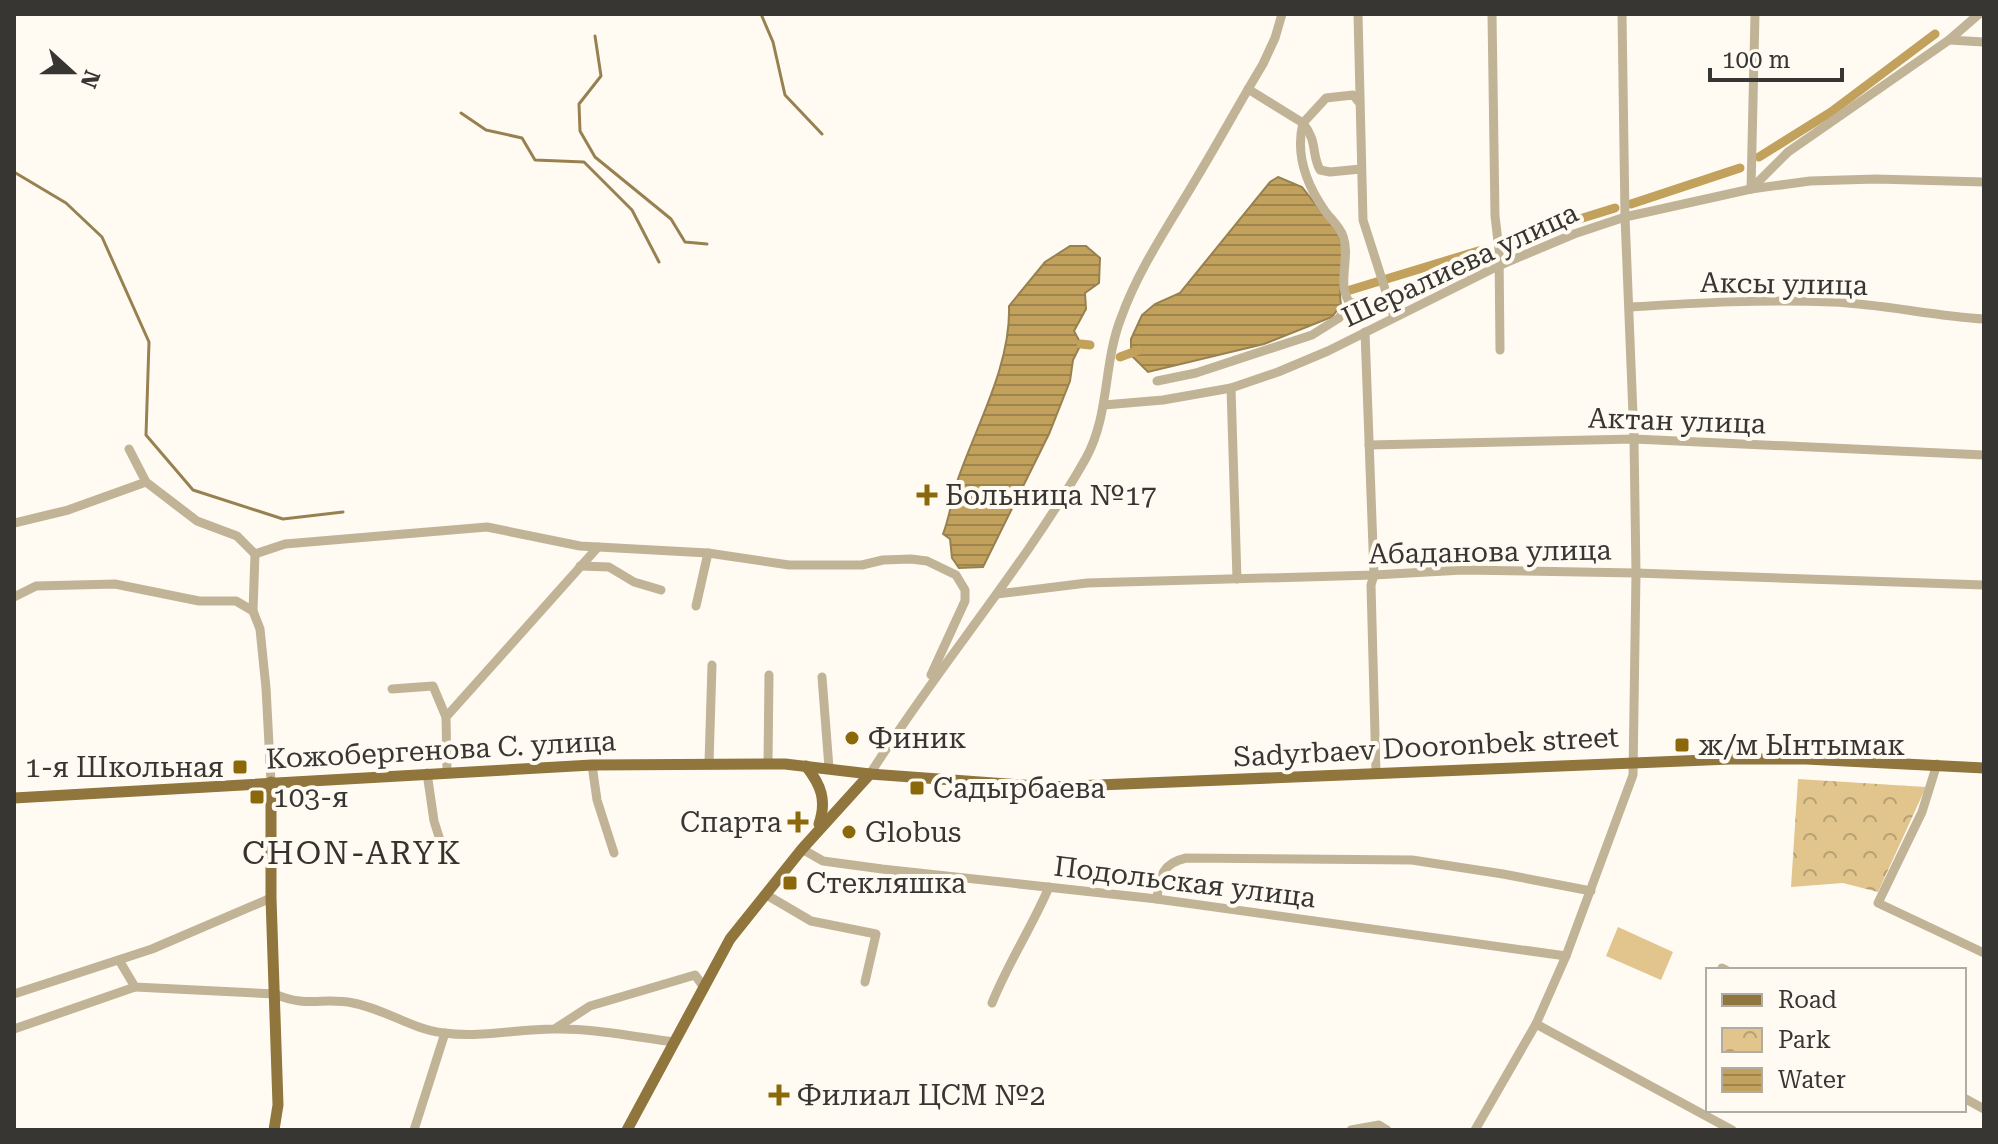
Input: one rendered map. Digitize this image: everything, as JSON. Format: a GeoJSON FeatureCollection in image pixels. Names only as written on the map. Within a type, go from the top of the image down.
{"type":"FeatureCollection","features":[{"type":"Feature","properties":{"kind":"main road","name":"Sadyrbaev Dooronbek street"},"geometry":{"type":"LineString","coordinates":[[870,774],[1050,787],[1634,762],[1776,759],[1984,768]]}},
{"type":"Feature","properties":{"kind":"main road","name":"Кожобергенова С. улица"},"geometry":{"type":"LineString","coordinates":[[14,798],[592,765],[768,763],[870,774]]}},
{"type":"Feature","properties":{"kind":"main road"},"geometry":{"type":"LineString","coordinates":[[806,766],[820,785],[823,795],[824,806],[816,833]]}},
{"type":"Feature","properties":{"kind":"main road"},"geometry":{"type":"LineString","coordinates":[[627,1130],[730,939],[802,849],[870,774]]}},
{"type":"Feature","properties":{"kind":"main road"},"geometry":{"type":"LineString","coordinates":[[271,782],[271,898],[278,1105],[274,1130]]}},
{"type":"Feature","properties":{"kind":"street"},"geometry":{"type":"LineString","coordinates":[[870,774],[926,688],[997,594],[1085,459],[1095,439],[1104,405],[1110,353],[1133,289],[1144,265],[1248,89],[1275,38],[1282,14]]}},
{"type":"Feature","properties":{"kind":"street"},"geometry":{"type":"LineString","coordinates":[[1358,14],[1363,220],[1394,317]]}},
{"type":"Feature","properties":{"kind":"street"},"geometry":{"type":"LineString","coordinates":[[1492,14],[1500,350]]}},
{"type":"Feature","properties":{"kind":"street"},"geometry":{"type":"LineString","coordinates":[[1475,1130],[1536,1024],[1566,956],[1633,775],[1636,573],[1622,14]]}},
{"type":"Feature","properties":{"kind":"street"},"geometry":{"type":"LineString","coordinates":[[1751,189],[1755,14]]}},
{"type":"Feature","properties":{"kind":"street"},"geometry":{"type":"LineString","coordinates":[[1751,189],[1788,152],[1949,40],[1979,14]]}},
{"type":"Feature","properties":{"kind":"street"},"geometry":{"type":"LineString","coordinates":[[1949,40],[1984,42]]}},
{"type":"Feature","properties":{"kind":"street"},"geometry":{"type":"LineString","coordinates":[[1248,89],[1303,123],[1316,146],[1320,170],[1361,169]]}},
{"type":"Feature","properties":{"kind":"street"},"geometry":{"type":"LineString","coordinates":[[1350,303],[1344,291],[1346,258],[1343,236],[1319,202],[1301,164],[1299,139],[1303,123],[1326,98],[1353,95],[1359,102]]}},
{"type":"Feature","properties":{"kind":"street","name":"Шералиева улица"},"geometry":{"type":"LineString","coordinates":[[1104,405],[1163,400],[1231,388],[1303,362],[1498,266],[1574,234],[1625,217],[1751,189],[1810,181],[1984,182]]}},
{"type":"Feature","properties":{"kind":"street"},"geometry":{"type":"LineString","coordinates":[[1350,303],[1389,301]]}},
{"type":"Feature","properties":{"kind":"street","name":"Аксы улица"},"geometry":{"type":"LineString","coordinates":[[1630,307],[1729,302],[1834,302],[1945,317],[1984,319]]}},
{"type":"Feature","properties":{"kind":"street"},"geometry":{"type":"LineString","coordinates":[[1157,381],[1210,369],[1312,335],[1339,318],[1350,303]]}},
{"type":"Feature","properties":{"kind":"street"},"geometry":{"type":"LineString","coordinates":[[1365,332],[1374,575],[1371,585],[1376,772]]}},
{"type":"Feature","properties":{"kind":"street"},"geometry":{"type":"LineString","coordinates":[[1231,388],[1237,579]]}},
{"type":"Feature","properties":{"kind":"street","name":"Актан улица"},"geometry":{"type":"LineString","coordinates":[[1369,445],[1634,439],[1984,455]]}},
{"type":"Feature","properties":{"kind":"street"},"geometry":{"type":"LineString","coordinates":[[129,449],[146,482],[197,521],[237,536],[255,554],[253,611],[260,629],[265,673],[271,782]]}},
{"type":"Feature","properties":{"kind":"street"},"geometry":{"type":"LineString","coordinates":[[14,523],[68,510],[146,482]]}},
{"type":"Feature","properties":{"kind":"street"},"geometry":{"type":"LineString","coordinates":[[255,554],[285,544],[487,527],[580,546],[708,553],[789,565],[862,565],[883,560],[911,559],[927,561],[948,570],[962,582],[965,601],[939,653],[926,688]]}},
{"type":"Feature","properties":{"kind":"street"},"geometry":{"type":"LineString","coordinates":[[446,717],[598,547]]}},
{"type":"Feature","properties":{"kind":"street"},"geometry":{"type":"LineString","coordinates":[[696,606],[708,553]]}},
{"type":"Feature","properties":{"kind":"street"},"geometry":{"type":"LineString","coordinates":[[580,566],[609,567],[634,582],[661,590]]}},
{"type":"Feature","properties":{"kind":"street","name":"Абаданова улица"},"geometry":{"type":"LineString","coordinates":[[997,594],[1087,583],[1463,570],[1984,585]]}},
{"type":"Feature","properties":{"kind":"street"},"geometry":{"type":"LineString","coordinates":[[14,597],[36,586],[115,584],[199,601],[236,601],[253,611]]}},
{"type":"Feature","properties":{"kind":"street"},"geometry":{"type":"LineString","coordinates":[[709,763],[712,665]]}},
{"type":"Feature","properties":{"kind":"street"},"geometry":{"type":"LineString","coordinates":[[768,763],[769,675]]}},
{"type":"Feature","properties":{"kind":"street"},"geometry":{"type":"LineString","coordinates":[[822,677],[829,768]]}},
{"type":"Feature","properties":{"kind":"street"},"geometry":{"type":"LineString","coordinates":[[392,689],[433,686],[446,717],[447,772]]}},
{"type":"Feature","properties":{"kind":"street"},"geometry":{"type":"LineString","coordinates":[[1937,764],[1922,812],[1878,903],[1984,953]]}},
{"type":"Feature","properties":{"kind":"street"},"geometry":{"type":"LineString","coordinates":[[592,765],[597,800],[614,853]]}},
{"type":"Feature","properties":{"kind":"street"},"geometry":{"type":"LineString","coordinates":[[427,773],[434,821],[446,859]]}},
{"type":"Feature","properties":{"kind":"street","name":"Подольская улица"},"geometry":{"type":"LineString","coordinates":[[802,849],[823,861],[1157,899],[1566,956]]}},
{"type":"Feature","properties":{"kind":"street"},"geometry":{"type":"LineString","coordinates":[[1157,899],[1161,875],[1166,866],[1186,858],[1412,860],[1591,891]]}},
{"type":"Feature","properties":{"kind":"street"},"geometry":{"type":"LineString","coordinates":[[992,1003],[1003,976],[1037,917],[1049,887]]}},
{"type":"Feature","properties":{"kind":"street"},"geometry":{"type":"LineString","coordinates":[[765,894],[811,921],[876,934],[865,982]]}},
{"type":"Feature","properties":{"kind":"street"},"geometry":{"type":"LineString","coordinates":[[14,994],[152,949],[271,898]]}},
{"type":"Feature","properties":{"kind":"street"},"geometry":{"type":"LineString","coordinates":[[119,960],[135,987]]}},
{"type":"Feature","properties":{"kind":"street"},"geometry":{"type":"LineString","coordinates":[[555,1029],[590,1006],[672,980],[695,975],[703,986]]}},
{"type":"Feature","properties":{"kind":"street"},"geometry":{"type":"LineString","coordinates":[[14,1029],[135,987],[275,994],[293,1002],[348,1002],[376,1008],[415,1027],[445,1033],[483,1035],[555,1029],[675,1042]]}},
{"type":"Feature","properties":{"kind":"street"},"geometry":{"type":"LineString","coordinates":[[1536,1024],[1732,1130]]}},
{"type":"Feature","properties":{"kind":"street"},"geometry":{"type":"LineString","coordinates":[[414,1130],[445,1033]]}},
{"type":"Feature","properties":{"kind":"street"},"geometry":{"type":"LineString","coordinates":[[1966,1099],[1984,1109]]}},
{"type":"Feature","properties":{"kind":"street"},"geometry":{"type":"LineString","coordinates":[[1351,1130],[1379,1125],[1387,1130]]}},
{"type":"Feature","properties":{"kind":"green space"},"geometry":{"type":"Polygon","coordinates":[[[1798,779],[1926,787],[1878,892],[1843,883],[1791,887],[1798,779]]]}},
{"type":"Feature","properties":{"kind":"green space"},"geometry":{"type":"Polygon","coordinates":[[[1618,927],[1673,952],[1661,980],[1606,956],[1618,927]]]}},
{"type":"Feature","properties":{"kind":"water"},"geometry":{"type":"Polygon","coordinates":[[[1278,177],[1302,187],[1338,233],[1343,249],[1341,305],[1332,317],[1264,344],[1148,372],[1131,355],[1131,339],[1142,315],[1155,304],[1180,293],[1270,182],[1278,177]]]}},
{"type":"Feature","properties":{"kind":"water"},"geometry":{"type":"Polygon","coordinates":[[[1070,246],[1086,246],[1100,258],[1099,283],[1085,293],[1086,309],[1074,331],[1081,344],[1073,360],[1070,381],[1049,434],[983,567],[959,568],[952,558],[950,539],[943,534],[958,479],[999,372],[1005,350],[1009,306],[1045,262],[1070,246]]]}},
{"type":"Feature","properties":{"kind":"waterway"},"geometry":{"type":"LineString","coordinates":[[761,14],[773,42],[785,95],[822,134]]}},
{"type":"Feature","properties":{"kind":"waterway"},"geometry":{"type":"LineString","coordinates":[[1759,157],[1831,112],[1935,34]]}},
{"type":"Feature","properties":{"kind":"waterway"},"geometry":{"type":"LineString","coordinates":[[595,36],[601,76],[579,104],[580,131],[595,157],[671,219],[685,242],[707,244]]}},
{"type":"Feature","properties":{"kind":"waterway"},"geometry":{"type":"LineString","coordinates":[[461,113],[486,130],[522,138],[535,160],[584,162],[632,210],[659,262]]}},
{"type":"Feature","properties":{"kind":"waterway"},"geometry":{"type":"LineString","coordinates":[[1631,204],[1740,168]]}},
{"type":"Feature","properties":{"kind":"waterway"},"geometry":{"type":"LineString","coordinates":[[14,172],[66,203],[102,237],[149,342],[146,435],[193,490],[283,519],[343,512]]}},
{"type":"Feature","properties":{"kind":"waterway"},"geometry":{"type":"LineString","coordinates":[[1505,242],[1615,208]]}},
{"type":"Feature","properties":{"kind":"waterway"},"geometry":{"type":"LineString","coordinates":[[1347,291],[1485,249]]}},
{"type":"Feature","properties":{"kind":"waterway"},"geometry":{"type":"LineString","coordinates":[[1081,344],[1090,345]]}},
{"type":"Feature","properties":{"kind":"waterway"},"geometry":{"type":"LineString","coordinates":[[1120,357],[1139,350]]}},
{"type":"Feature","properties":{"kind":"place","name":"Больница №17"},"geometry":{"type":"Point","coordinates":[927,495]}},
{"type":"Feature","properties":{"kind":"place","name":"Финик"},"geometry":{"type":"Point","coordinates":[852,738]}},
{"type":"Feature","properties":{"kind":"place","name":"ж/м Ынтымак"},"geometry":{"type":"Point","coordinates":[1682,745]}},
{"type":"Feature","properties":{"kind":"place","name":"1-я Школьная"},"geometry":{"type":"Point","coordinates":[240,767]}},
{"type":"Feature","properties":{"kind":"place","name":"Садырбаева"},"geometry":{"type":"Point","coordinates":[917,788]}},
{"type":"Feature","properties":{"kind":"place","name":"103-я"},"geometry":{"type":"Point","coordinates":[257,797]}},
{"type":"Feature","properties":{"kind":"place","name":"Спарта"},"geometry":{"type":"Point","coordinates":[798,822]}},
{"type":"Feature","properties":{"kind":"place","name":"Globus"},"geometry":{"type":"Point","coordinates":[849,832]}},
{"type":"Feature","properties":{"kind":"place","name":"Стекляшка"},"geometry":{"type":"Point","coordinates":[790,883]}},
{"type":"Feature","properties":{"kind":"place","name":"Филиал ЦСМ №2"},"geometry":{"type":"Point","coordinates":[779,1095]}},
{"type":"Feature","properties":{"kind":"district","name":"CHON-ARYK"},"geometry":{"type":"Point","coordinates":[352,853]}}]}
